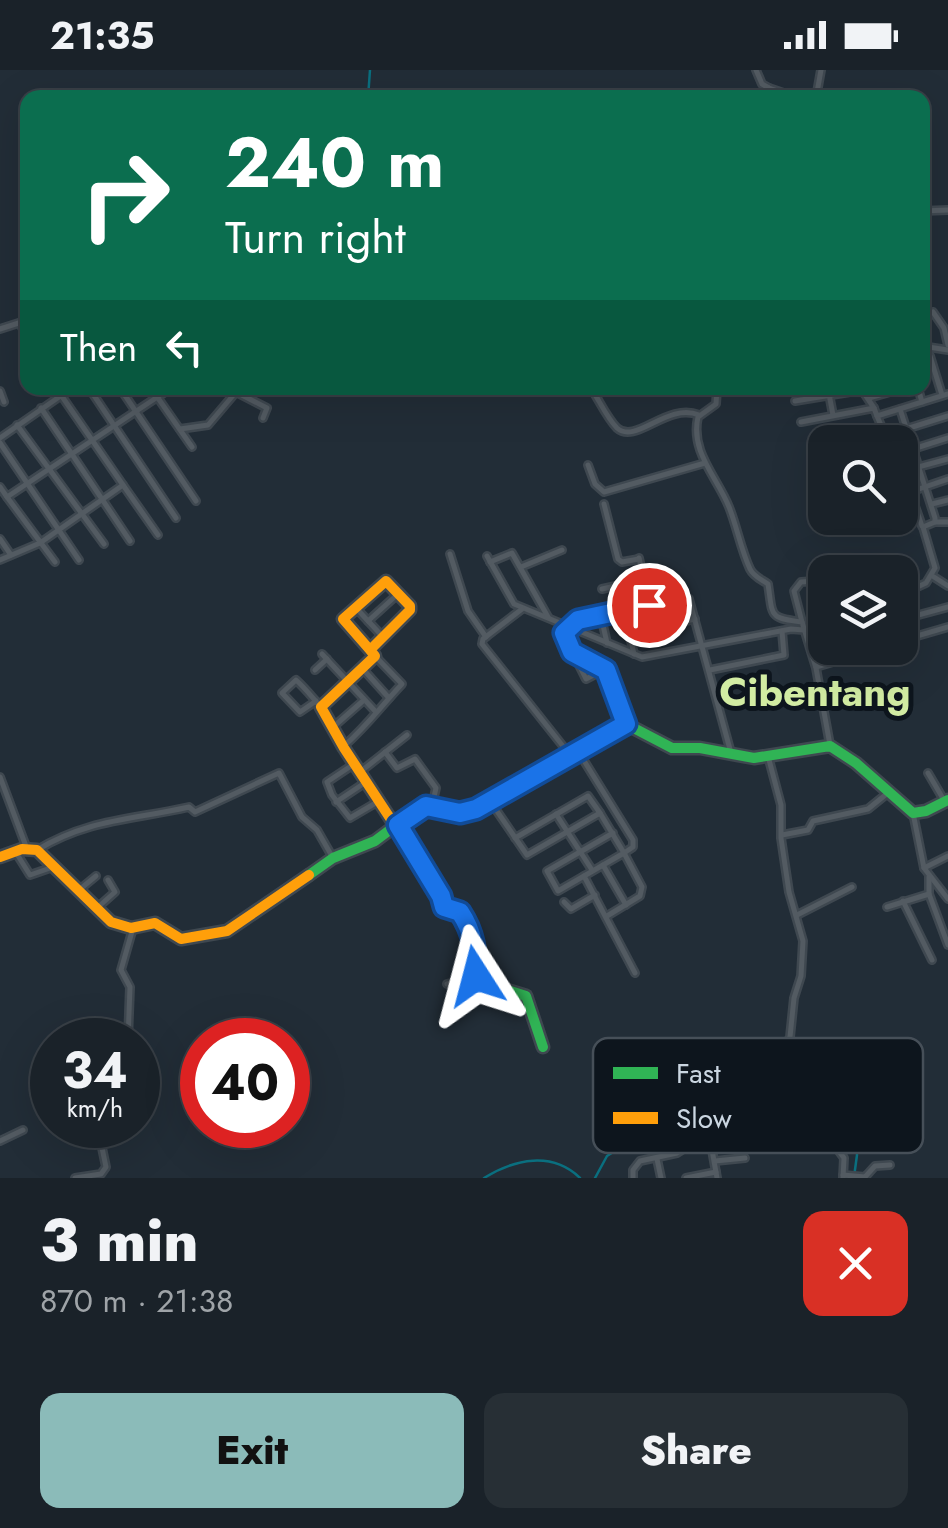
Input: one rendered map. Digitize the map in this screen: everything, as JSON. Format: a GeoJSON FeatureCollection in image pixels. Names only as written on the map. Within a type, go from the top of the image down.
{"type":"FeatureCollection","features":[{"type":"Feature","properties":{"kind":"street"},"geometry":{"type":"LineString","coordinates":[[756,70],[762,84],[775,90]]}},
{"type":"Feature","properties":{"kind":"street"},"geometry":{"type":"LineString","coordinates":[[765,90],[769,88]]}},
{"type":"Feature","properties":{"kind":"street"},"geometry":{"type":"LineString","coordinates":[[933,312],[944,328],[948,348]]}},
{"type":"Feature","properties":{"kind":"street"},"geometry":{"type":"LineString","coordinates":[[877,416],[945,394],[930,356]]}},
{"type":"Feature","properties":{"kind":"street"},"geometry":{"type":"LineString","coordinates":[[0,391],[4,402]]}},
{"type":"Feature","properties":{"kind":"street"},"geometry":{"type":"LineString","coordinates":[[79,560],[0,440],[61,395],[158,535]]}},
{"type":"Feature","properties":{"kind":"street"},"geometry":{"type":"LineString","coordinates":[[93,395],[176,518]]}},
{"type":"Feature","properties":{"kind":"street"},"geometry":{"type":"LineString","coordinates":[[125,395],[196,501]]}},
{"type":"Feature","properties":{"kind":"street"},"geometry":{"type":"LineString","coordinates":[[180,429],[208,425],[233,395]]}},
{"type":"Feature","properties":{"kind":"street"},"geometry":{"type":"LineString","coordinates":[[244,395],[266,408],[262,418]]}},
{"type":"Feature","properties":{"kind":"street"},"geometry":{"type":"LineString","coordinates":[[595,395],[616,427],[624,432],[640,430],[671,414],[699,415]]}},
{"type":"Feature","properties":{"kind":"street"},"geometry":{"type":"LineString","coordinates":[[717,395],[716,404],[699,415],[696,432],[705,464],[730,508],[748,566],[768,584],[773,616],[802,622]]}},
{"type":"Feature","properties":{"kind":"street"},"geometry":{"type":"LineString","coordinates":[[795,401],[825,395]]}},
{"type":"Feature","properties":{"kind":"street"},"geometry":{"type":"LineString","coordinates":[[830,395],[833,415]]}},
{"type":"Feature","properties":{"kind":"street"},"geometry":{"type":"LineString","coordinates":[[867,395],[881,425]]}},
{"type":"Feature","properties":{"kind":"street"},"geometry":{"type":"LineString","coordinates":[[870,398],[879,395]]}},
{"type":"Feature","properties":{"kind":"street"},"geometry":{"type":"LineString","coordinates":[[920,395],[922,402]]}},
{"type":"Feature","properties":{"kind":"street"},"geometry":{"type":"LineString","coordinates":[[7,497],[157,396],[192,447]]}},
{"type":"Feature","properties":{"kind":"street"},"geometry":{"type":"LineString","coordinates":[[41,408],[130,542]]}},
{"type":"Feature","properties":{"kind":"street"},"geometry":{"type":"LineString","coordinates":[[801,422],[874,408]]}},
{"type":"Feature","properties":{"kind":"street"},"geometry":{"type":"LineString","coordinates":[[900,409],[905,425]]}},
{"type":"Feature","properties":{"kind":"street"},"geometry":{"type":"LineString","coordinates":[[918,425],[948,416]]}},
{"type":"Feature","properties":{"kind":"street"},"geometry":{"type":"LineString","coordinates":[[17,425],[104,544]]}},
{"type":"Feature","properties":{"kind":"street"},"geometry":{"type":"LineString","coordinates":[[918,447],[948,438]]}},
{"type":"Feature","properties":{"kind":"street"},"geometry":{"type":"LineString","coordinates":[[935,522],[918,467],[948,459]]}},
{"type":"Feature","properties":{"kind":"street"},"geometry":{"type":"LineString","coordinates":[[588,464],[595,484],[604,492],[705,464]]}},
{"type":"Feature","properties":{"kind":"street"},"geometry":{"type":"LineString","coordinates":[[918,585],[933,576],[935,568],[910,492],[948,479]]}},
{"type":"Feature","properties":{"kind":"street"},"geometry":{"type":"LineString","coordinates":[[0,560],[40,543],[124,485]]}},
{"type":"Feature","properties":{"kind":"street"},"geometry":{"type":"LineString","coordinates":[[0,488],[54,562]]}},
{"type":"Feature","properties":{"kind":"street"},"geometry":{"type":"LineString","coordinates":[[931,505],[948,500]]}},
{"type":"Feature","properties":{"kind":"street"},"geometry":{"type":"LineString","coordinates":[[604,504],[616,556],[622,562],[639,557],[655,628]]}},
{"type":"Feature","properties":{"kind":"street"},"geometry":{"type":"LineString","coordinates":[[923,527],[948,522]]}},
{"type":"Feature","properties":{"kind":"street"},"geometry":{"type":"LineString","coordinates":[[0,539],[11,555]]}},
{"type":"Feature","properties":{"kind":"street"},"geometry":{"type":"LineString","coordinates":[[521,567],[562,550]]}},
{"type":"Feature","properties":{"kind":"street"},"geometry":{"type":"LineString","coordinates":[[549,619],[511,553],[489,559],[512,603],[523,608],[549,619],[568,627],[607,642],[634,654],[646,657],[808,629]]}},
{"type":"Feature","properties":{"kind":"street"},"geometry":{"type":"LineString","coordinates":[[450,554],[468,611],[486,636]]}},
{"type":"Feature","properties":{"kind":"street"},"geometry":{"type":"LineString","coordinates":[[933,576],[948,586]]}},
{"type":"Feature","properties":{"kind":"street"},"geometry":{"type":"LineString","coordinates":[[602,590],[644,580]]}},
{"type":"Feature","properties":{"kind":"street"},"geometry":{"type":"LineString","coordinates":[[808,581],[794,587],[816,668],[830,746]]}},
{"type":"Feature","properties":{"kind":"street"},"geometry":{"type":"LineString","coordinates":[[343,746],[374,719],[402,684],[372,653],[344,621],[352,609],[384,582],[399,593],[410,610],[383,637],[372,653],[362,668],[318,704],[301,712],[282,693],[296,680],[318,704],[332,728],[343,746],[360,773],[398,825],[444,907],[460,912],[468,925],[477,952],[476,976]]}},
{"type":"Feature","properties":{"kind":"street"},"geometry":{"type":"LineString","coordinates":[[368,621],[399,593]]}},
{"type":"Feature","properties":{"kind":"street"},"geometry":{"type":"LineString","coordinates":[[605,668],[586,679],[564,637],[568,627],[578,620],[687,598],[731,753]]}},
{"type":"Feature","properties":{"kind":"street"},"geometry":{"type":"LineString","coordinates":[[918,614],[948,607]]}},
{"type":"Feature","properties":{"kind":"street"},"geometry":{"type":"LineString","coordinates":[[356,608],[383,637]]}},
{"type":"Feature","properties":{"kind":"street"},"geometry":{"type":"LineString","coordinates":[[523,608],[482,642],[574,753],[634,840],[633,847],[558,891],[547,873],[613,833]]}},
{"type":"Feature","properties":{"kind":"street"},"geometry":{"type":"LineString","coordinates":[[624,610],[634,654]]}},
{"type":"Feature","properties":{"kind":"street"},"geometry":{"type":"LineString","coordinates":[[600,615],[607,642]]}},
{"type":"Feature","properties":{"kind":"street"},"geometry":{"type":"LineString","coordinates":[[629,634],[695,619]]}},
{"type":"Feature","properties":{"kind":"street"},"geometry":{"type":"LineString","coordinates":[[918,636],[948,628]]}},
{"type":"Feature","properties":{"kind":"street"},"geometry":{"type":"LineString","coordinates":[[710,670],[784,656],[782,631]]}},
{"type":"Feature","properties":{"kind":"street"},"geometry":{"type":"LineString","coordinates":[[574,654],[605,668],[626,724],[672,748],[754,758],[830,746],[856,762],[912,813],[924,868],[948,899]]}},
{"type":"Feature","properties":{"kind":"street"},"geometry":{"type":"LineString","coordinates":[[315,670],[324,656],[376,712]]}},
{"type":"Feature","properties":{"kind":"street"},"geometry":{"type":"LineString","coordinates":[[816,668],[825,665]]}},
{"type":"Feature","properties":{"kind":"street"},"geometry":{"type":"LineString","coordinates":[[362,668],[389,698]]}},
{"type":"Feature","properties":{"kind":"street"},"geometry":{"type":"LineString","coordinates":[[332,728],[364,699]]}},
{"type":"Feature","properties":{"kind":"street"},"geometry":{"type":"LineString","coordinates":[[26,850],[56,866],[112,922],[133,928],[155,923],[182,939],[226,931],[333,858],[375,842],[419,808],[432,806],[460,813],[490,801],[626,724]]}},
{"type":"Feature","properties":{"kind":"street"},"geometry":{"type":"LineString","coordinates":[[336,802],[360,773],[406,735]]}},
{"type":"Feature","properties":{"kind":"street"},"geometry":{"type":"LineString","coordinates":[[385,752],[398,768],[415,759],[436,788],[432,806]]}},
{"type":"Feature","properties":{"kind":"street"},"geometry":{"type":"LineString","coordinates":[[768,756],[781,805],[789,892],[804,956],[789,1038]]}},
{"type":"Feature","properties":{"kind":"street"},"geometry":{"type":"LineString","coordinates":[[0,857],[64,833],[114,820],[189,807],[195,812],[279,772],[302,817],[317,830],[333,858]]}},
{"type":"Feature","properties":{"kind":"street"},"geometry":{"type":"LineString","coordinates":[[360,773],[326,783],[347,818],[380,800]]}},
{"type":"Feature","properties":{"kind":"street"},"geometry":{"type":"LineString","coordinates":[[912,813],[946,801],[928,773]]}},
{"type":"Feature","properties":{"kind":"street"},"geometry":{"type":"LineString","coordinates":[[0,777],[26,850],[30,875],[56,866]]}},
{"type":"Feature","properties":{"kind":"street"},"geometry":{"type":"LineString","coordinates":[[782,835],[808,830],[813,821],[868,808],[889,792]]}},
{"type":"Feature","properties":{"kind":"street"},"geometry":{"type":"LineString","coordinates":[[515,838],[588,796],[624,852],[643,892],[608,916]]}},
{"type":"Feature","properties":{"kind":"street"},"geometry":{"type":"LineString","coordinates":[[490,801],[523,852],[530,855],[600,813]]}},
{"type":"Feature","properties":{"kind":"street"},"geometry":{"type":"LineString","coordinates":[[556,814],[592,871]]}},
{"type":"Feature","properties":{"kind":"street"},"geometry":{"type":"LineString","coordinates":[[924,868],[948,856]]}},
{"type":"Feature","properties":{"kind":"street"},"geometry":{"type":"LineString","coordinates":[[603,865],[626,905]]}},
{"type":"Feature","properties":{"kind":"street"},"geometry":{"type":"LineString","coordinates":[[79,890],[96,876]]}},
{"type":"Feature","properties":{"kind":"street"},"geometry":{"type":"LineString","coordinates":[[584,876],[635,973]]}},
{"type":"Feature","properties":{"kind":"street"},"geometry":{"type":"LineString","coordinates":[[929,877],[929,894],[948,944]]}},
{"type":"Feature","properties":{"kind":"street"},"geometry":{"type":"LineString","coordinates":[[97,908],[115,892],[108,880]]}},
{"type":"Feature","properties":{"kind":"street"},"geometry":{"type":"LineString","coordinates":[[796,916],[852,887]]}},
{"type":"Feature","properties":{"kind":"street"},"geometry":{"type":"LineString","coordinates":[[564,902],[570,910],[595,894]]}},
{"type":"Feature","properties":{"kind":"street"},"geometry":{"type":"LineString","coordinates":[[886,907],[929,894]]}},
{"type":"Feature","properties":{"kind":"street"},"geometry":{"type":"LineString","coordinates":[[903,901],[932,960]]}},
{"type":"Feature","properties":{"kind":"street"},"geometry":{"type":"LineString","coordinates":[[129,1018],[130,987],[120,970],[133,928]]}},
{"type":"Feature","properties":{"kind":"street"},"geometry":{"type":"LineString","coordinates":[[447,984],[476,976]]}},
{"type":"Feature","properties":{"kind":"street"},"geometry":{"type":"LineString","coordinates":[[476,976],[486,984],[526,996],[544,1047]]}},
{"type":"Feature","properties":{"kind":"street"},"geometry":{"type":"LineString","coordinates":[[0,1141],[23,1130]]}},
{"type":"Feature","properties":{"kind":"street"},"geometry":{"type":"LineString","coordinates":[[75,1178],[100,1174],[106,1168],[102,1148]]}},
{"type":"Feature","properties":{"kind":"street"},"geometry":{"type":"LineString","coordinates":[[633,1178],[636,1164],[675,1153]]}},
{"type":"Feature","properties":{"kind":"street"},"geometry":{"type":"LineString","coordinates":[[686,1178],[716,1175],[713,1153]]}},
{"type":"Feature","properties":{"kind":"street"},"geometry":{"type":"LineString","coordinates":[[715,1162],[745,1158]]}},
{"type":"Feature","properties":{"kind":"street"},"geometry":{"type":"LineString","coordinates":[[657,1159],[661,1178]]}},
{"type":"Feature","properties":{"kind":"street"},"geometry":{"type":"LineString","coordinates":[[843,1177],[865,1176],[875,1166],[890,1165]]}},
{"type":"Feature","properties":{"kind":"waterway"},"geometry":{"type":"LineString","coordinates":[[369,90],[370,70]]}},
{"type":"Feature","properties":{"kind":"waterway"},"geometry":{"type":"LineString","coordinates":[[595,1178],[612,1153]]}},
{"type":"Feature","properties":{"kind":"waterway"},"geometry":{"type":"LineString","coordinates":[[854,1177],[857,1153]]}},
{"type":"Feature","properties":{"kind":"waterway"},"geometry":{"type":"LineString","coordinates":[[484,1178],[508,1166],[533,1161],[558,1164],[580,1178]]}},
{"type":"Feature","properties":{"kind":"traffic: fast"},"geometry":{"type":"LineString","coordinates":[[309,875],[333,858],[375,841],[419,808],[432,806],[460,813],[476,809],[626,724],[672,748],[700,748],[754,758],[830,746],[856,763],[913,813],[948,800]]}},
{"type":"Feature","properties":{"kind":"traffic: fast"},"geometry":{"type":"LineString","coordinates":[[472,940],[479,981],[526,996],[543,1047]]}},
{"type":"Feature","properties":{"kind":"traffic: slow"},"geometry":{"type":"LineString","coordinates":[[370,650],[343,619],[386,581],[410,610],[370,650],[375,656],[321,707],[434,885],[443,906],[459,912],[472,940]]}},
{"type":"Feature","properties":{"kind":"traffic: slow"},"geometry":{"type":"LineString","coordinates":[[0,857],[22,849],[37,850],[111,922],[131,928],[155,923],[181,939],[227,931],[309,875]]}},
{"type":"Feature","properties":{"kind":"district","name":"Cibentang"},"geometry":{"type":"Point","coordinates":[815,692]}},
{"type":"Feature","properties":{"kind":"route"},"geometry":{"type":"LineString","coordinates":[[476,976],[477,952],[468,925],[460,912],[442,905],[441,896],[398,825],[426,806],[460,813],[476,809],[626,724],[605,668],[572,652],[564,633],[578,620],[649,605]]}}]}
